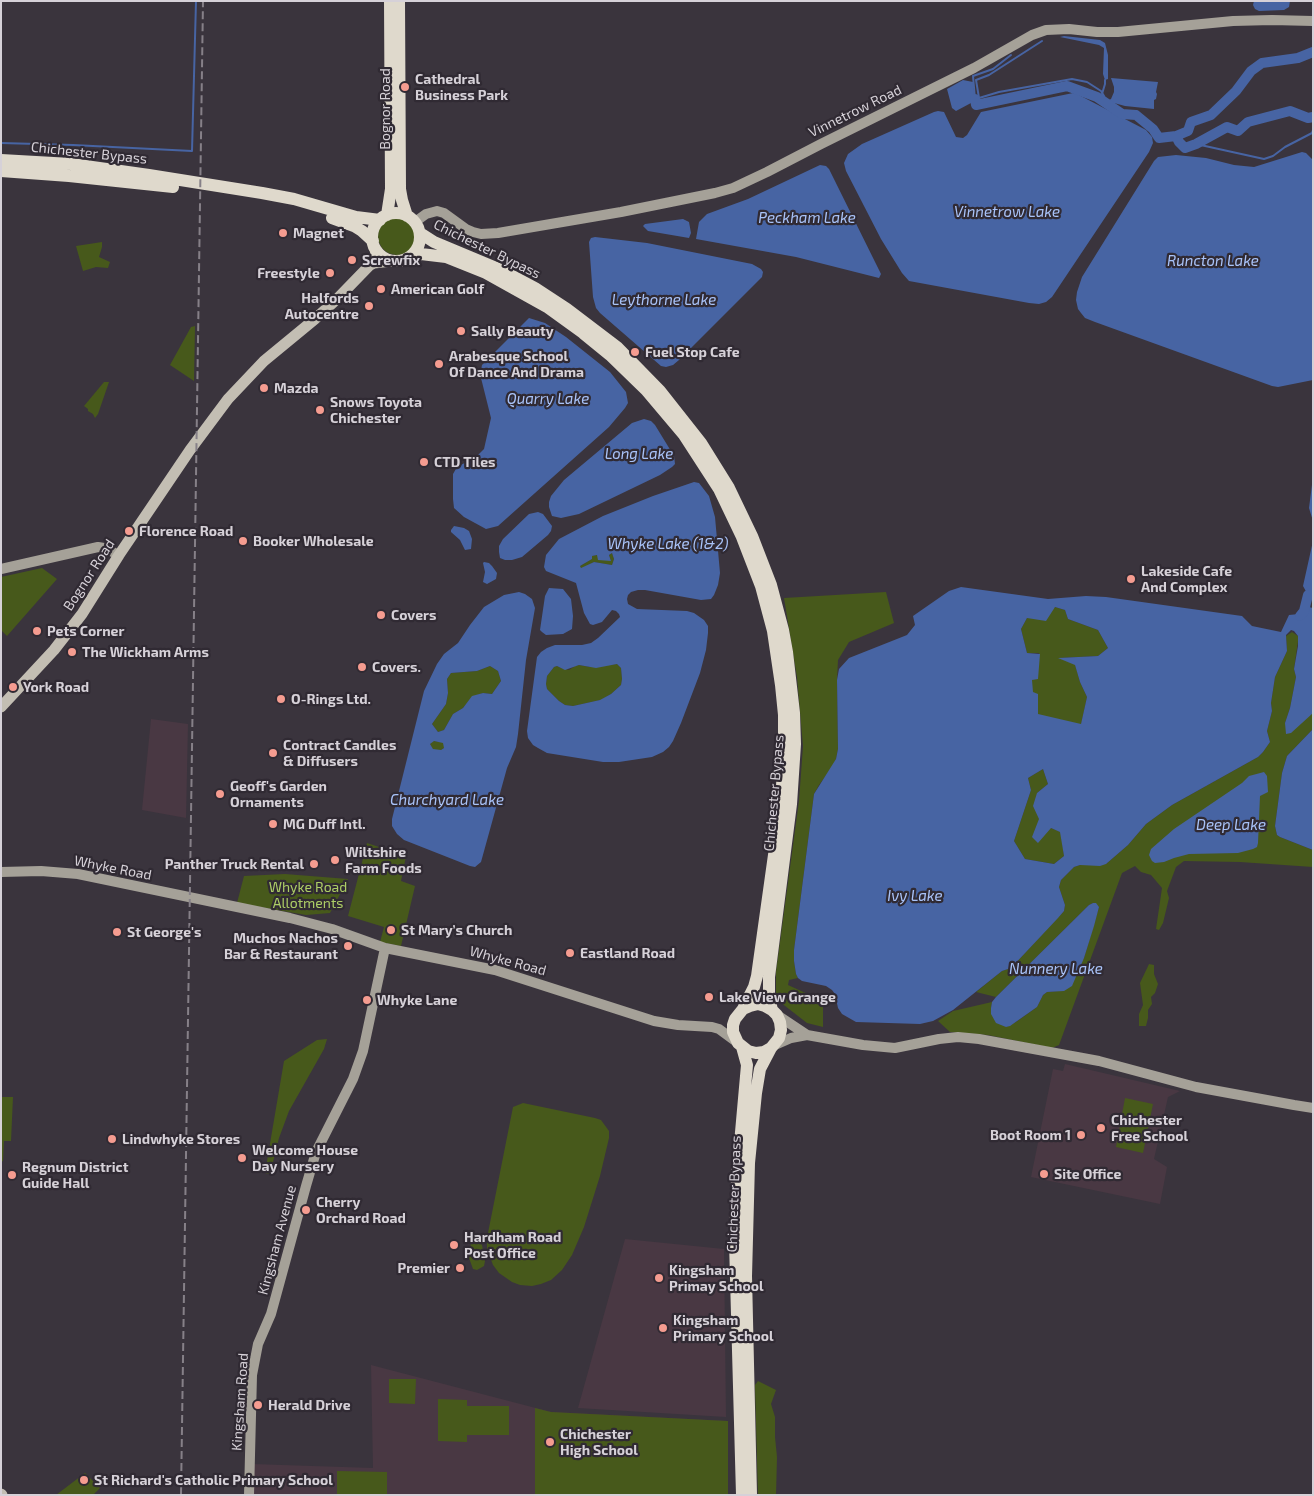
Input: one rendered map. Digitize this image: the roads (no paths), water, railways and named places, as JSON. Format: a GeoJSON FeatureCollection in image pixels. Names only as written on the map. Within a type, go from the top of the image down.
{"type":"FeatureCollection","features":[{"type":"Feature","properties":{"kind":"highway","name":"Bognor Road"},"geometry":{"type":"LineString","coordinates":[[383,217],[391,189],[390,1]]}},
{"type":"Feature","properties":{"kind":"highway","name":"Bognor Road"},"geometry":{"type":"LineString","coordinates":[[399,1],[400,189],[402,200],[414,223]]}},
{"type":"Feature","properties":{"kind":"highway","name":"Chichester Bypass"},"geometry":{"type":"LineString","coordinates":[[1,160],[71,164],[191,186],[278,196],[356,217],[383,217]]}},
{"type":"Feature","properties":{"kind":"highway","name":"Chichester Bypass"},"geometry":{"type":"LineString","coordinates":[[1,171],[191,186]]}},
{"type":"Feature","properties":{"kind":"highway","name":"Chichester Bypass"},"geometry":{"type":"LineString","coordinates":[[218,190],[326,216],[354,226],[362,231],[375,246]]}},
{"type":"Feature","properties":{"kind":"highway"},"geometry":{"type":"LineString","coordinates":[[397,213],[414,223],[419,246],[411,256],[402,261],[392,261],[386,259],[375,246],[374,230],[383,217],[397,213]]}},
{"type":"Feature","properties":{"kind":"highway","name":"Chichester Bypass"},"geometry":{"type":"LineString","coordinates":[[414,223],[434,242],[500,270],[534,288],[567,309],[617,347],[660,391],[701,442],[729,488],[752,536],[771,585],[783,630],[794,713],[795,744],[792,789],[769,978],[769,997],[774,1012]]}},
{"type":"Feature","properties":{"kind":"highway","name":"Chichester Bypass"},"geometry":{"type":"LineString","coordinates":[[411,256],[421,254],[446,256],[486,273],[547,307],[583,333],[610,356],[656,401],[689,442],[719,489],[742,538],[761,586],[773,631],[781,685],[784,749],[781,805],[758,976],[754,988],[741,1011]]}},
{"type":"Feature","properties":{"kind":"highway"},"geometry":{"type":"LineString","coordinates":[[758,1004],[774,1012],[780,1022],[781,1030],[779,1038],[773,1047],[764,1052],[756,1052],[748,1051],[740,1045],[733,1032],[735,1019],[741,1011],[758,1004]]}},
{"type":"Feature","properties":{"kind":"highway","name":"Chichester Bypass"},"geometry":{"type":"LineString","coordinates":[[740,1045],[746,1065],[737,1177],[736,1242],[742,1495]]}},
{"type":"Feature","properties":{"kind":"highway","name":"Chichester Bypass"},"geometry":{"type":"LineString","coordinates":[[751,1495],[746,1286],[747,1207],[751,1131],[756,1093],[760,1070],[773,1047]]}},
{"type":"Feature","properties":{"kind":"main road","name":"Bognor Road"},"geometry":{"type":"LineString","coordinates":[[1,708],[54,650],[82,614],[119,555],[190,450],[228,400],[254,371],[316,319],[370,265],[375,246]]}},
{"type":"Feature","properties":{"kind":"main road"},"geometry":{"type":"LineString","coordinates":[[370,265],[392,261]]}},
{"type":"Feature","properties":{"kind":"street","name":"Vinnetrow Road"},"geometry":{"type":"LineString","coordinates":[[414,223],[426,214],[437,211],[444,213],[473,232],[481,234],[498,233],[621,212],[733,188],[974,68],[1032,35],[1046,30],[1069,28],[1097,32],[1118,32],[1233,21],[1313,21]]}},
{"type":"Feature","properties":{"kind":"street"},"geometry":{"type":"LineString","coordinates":[[1,569],[98,547],[119,555]]}},
{"type":"Feature","properties":{"kind":"street","name":"Whyke Road"},"geometry":{"type":"LineString","coordinates":[[1,872],[55,871],[94,877],[311,923],[386,948],[495,970],[654,1021],[678,1025],[712,1027],[719,1029],[740,1045]]}},
{"type":"Feature","properties":{"kind":"street","name":"Kingsham Avenue"},"geometry":{"type":"LineString","coordinates":[[271,1314],[316,1152],[353,1079],[363,1051],[386,948]]}},
{"type":"Feature","properties":{"kind":"street","name":"Whyke Road"},"geometry":{"type":"LineString","coordinates":[[712,1027],[729,1020],[741,1011]]}},
{"type":"Feature","properties":{"kind":"street"},"geometry":{"type":"LineString","coordinates":[[774,1012],[807,1035]]}},
{"type":"Feature","properties":{"kind":"street"},"geometry":{"type":"LineString","coordinates":[[773,1047],[791,1038],[807,1035],[863,1045],[895,1048],[939,1039],[979,1038],[1099,1061],[1196,1086],[1313,1108]]}},
{"type":"Feature","properties":{"kind":"street","name":"Kingsham Road"},"geometry":{"type":"LineString","coordinates":[[249,1495],[253,1364],[258,1344],[271,1314]]}},
{"type":"Feature","properties":{"kind":"water"},"geometry":{"type":"Polygon","coordinates":[[[1254,1],[1290,1],[1289,7],[1284,10],[1259,11],[1253,5],[1254,1]]]}},
{"type":"Feature","properties":{"kind":"water"},"geometry":{"type":"Polygon","coordinates":[[[1060,37],[1100,40],[1105,43],[1108,55],[1108,79],[1105,80],[1103,74],[1104,48],[1099,45],[1060,37]]]}},
{"type":"Feature","properties":{"kind":"water"},"geometry":{"type":"Polygon","coordinates":[[[1111,78],[1158,82],[1154,109],[1114,103],[1111,103],[1111,106],[1105,102],[1111,99],[1114,92],[1111,78]]]}},
{"type":"Feature","properties":{"kind":"water"},"geometry":{"type":"Polygon","coordinates":[[[963,80],[973,82],[975,99],[956,111],[952,108],[947,89],[963,80]]]}},
{"type":"Feature","properties":{"kind":"water","name":"Vinnetrow Lake"},"geometry":{"type":"Polygon","coordinates":[[[1073,93],[1146,130],[1152,137],[1153,143],[1149,152],[1052,297],[1046,302],[1039,304],[1029,303],[909,281],[881,239],[846,171],[844,163],[848,154],[862,144],[934,112],[944,112],[956,137],[963,138],[967,135],[981,112],[1073,93]]]}},
{"type":"Feature","properties":{"kind":"water","name":"Runcton Lake"},"geometry":{"type":"Polygon","coordinates":[[[1302,152],[1306,153],[1313,160],[1313,380],[1278,387],[1272,386],[1095,322],[1085,318],[1078,309],[1077,292],[1082,277],[1158,157],[1176,155],[1206,158],[1234,165],[1254,167],[1302,152]]]}},
{"type":"Feature","properties":{"kind":"water","name":"Peckham Lake"},"geometry":{"type":"Polygon","coordinates":[[[820,165],[826,166],[829,169],[881,274],[879,278],[796,257],[696,239],[699,222],[707,214],[748,199],[820,165]]]}},
{"type":"Feature","properties":{"kind":"water"},"geometry":{"type":"Polygon","coordinates":[[[683,219],[689,222],[691,233],[689,238],[648,231],[643,226],[645,224],[683,219]]]}},
{"type":"Feature","properties":{"kind":"water","name":"Leythorne Lake"},"geometry":{"type":"Polygon","coordinates":[[[591,238],[647,243],[752,264],[761,269],[763,272],[762,277],[679,360],[673,365],[661,366],[596,308],[593,297],[589,242],[591,238]]]}},
{"type":"Feature","properties":{"kind":"water","name":"Quarry Lake"},"geometry":{"type":"Polygon","coordinates":[[[529,318],[545,323],[566,337],[610,372],[626,392],[628,403],[609,427],[498,526],[486,529],[464,517],[454,508],[453,474],[457,467],[476,457],[484,449],[491,418],[481,378],[482,365],[529,318]]]}},
{"type":"Feature","properties":{"kind":"water","name":"Long Lake"},"geometry":{"type":"Polygon","coordinates":[[[644,419],[651,421],[655,425],[674,456],[675,464],[660,475],[579,514],[561,518],[552,516],[549,507],[551,496],[564,480],[632,423],[644,419]]]}},
{"type":"Feature","properties":{"kind":"water"},"geometry":{"type":"Polygon","coordinates":[[[1313,477],[1313,521],[1309,508],[1313,477]]]}},
{"type":"Feature","properties":{"kind":"water","name":"Whyke Lake (1&2)"},"geometry":{"type":"Polygon","coordinates":[[[694,482],[699,483],[709,496],[715,517],[720,573],[718,585],[711,599],[701,600],[638,590],[631,592],[627,599],[628,604],[637,609],[687,611],[694,613],[704,620],[708,626],[706,650],[700,673],[681,723],[669,747],[652,757],[619,762],[603,762],[547,753],[533,745],[528,738],[527,731],[537,657],[547,648],[555,645],[591,643],[620,617],[616,611],[612,610],[602,622],[590,624],[584,613],[576,583],[546,571],[544,567],[546,555],[559,539],[603,516],[694,482]],[[612,553],[609,555],[611,561],[598,560],[597,555],[592,556],[592,559],[580,566],[581,568],[594,562],[612,565],[614,559],[612,553]],[[617,664],[596,668],[579,665],[565,670],[557,666],[554,667],[547,676],[547,689],[565,705],[573,706],[600,700],[611,694],[621,685],[621,668],[617,664]]]}},
{"type":"Feature","properties":{"kind":"water"},"geometry":{"type":"Polygon","coordinates":[[[538,512],[543,514],[552,526],[548,535],[522,557],[512,560],[500,558],[499,546],[503,539],[529,514],[538,512]]]}},
{"type":"Feature","properties":{"kind":"water"},"geometry":{"type":"Polygon","coordinates":[[[454,526],[469,531],[472,539],[471,549],[465,550],[460,540],[451,532],[454,526]]]}},
{"type":"Feature","properties":{"kind":"water"},"geometry":{"type":"Polygon","coordinates":[[[1313,541],[1313,596],[1308,595],[1303,586],[1313,541]]]}},
{"type":"Feature","properties":{"kind":"water"},"geometry":{"type":"Polygon","coordinates":[[[484,562],[489,563],[497,573],[496,579],[487,584],[483,582],[484,562]]]}},
{"type":"Feature","properties":{"kind":"water","name":"Ivy Lake"},"geometry":{"type":"Polygon","coordinates":[[[961,587],[1048,599],[1086,596],[1106,597],[1242,616],[1252,626],[1281,632],[1289,615],[1299,614],[1303,606],[1313,608],[1313,713],[1291,733],[1286,734],[1285,723],[1296,677],[1294,669],[1298,646],[1298,636],[1291,630],[1286,635],[1287,651],[1275,677],[1271,703],[1272,711],[1267,731],[1270,742],[1258,757],[1172,805],[1146,824],[1128,845],[1106,864],[1074,867],[1061,880],[1059,887],[1065,905],[1064,911],[1011,968],[1002,971],[953,1010],[933,1021],[920,1024],[856,1022],[842,1014],[832,990],[826,986],[802,981],[798,978],[794,961],[814,794],[836,759],[838,749],[837,680],[839,669],[849,658],[907,635],[915,625],[913,616],[949,591],[961,587]],[[1055,607],[1046,621],[1027,618],[1021,629],[1027,653],[1040,654],[1038,679],[1032,680],[1033,692],[1038,694],[1038,714],[1081,724],[1087,697],[1075,665],[1058,658],[1098,656],[1108,648],[1098,630],[1068,619],[1065,610],[1055,607]],[[1043,769],[1028,778],[1031,790],[1014,841],[1025,859],[1054,864],[1064,856],[1060,832],[1051,828],[1038,843],[1032,837],[1039,819],[1033,806],[1037,793],[1048,784],[1043,769]]]}},
{"type":"Feature","properties":{"kind":"water"},"geometry":{"type":"Polygon","coordinates":[[[549,588],[563,589],[571,599],[572,629],[563,634],[546,635],[540,630],[545,596],[549,588]]]}},
{"type":"Feature","properties":{"kind":"water","name":"Churchyard Lake"},"geometry":{"type":"Polygon","coordinates":[[[519,592],[525,594],[532,599],[535,608],[526,660],[516,747],[507,768],[481,862],[475,867],[404,840],[392,826],[392,819],[424,691],[437,664],[444,654],[458,643],[484,607],[504,595],[519,592]],[[490,666],[477,671],[451,673],[447,679],[448,693],[446,704],[432,724],[438,732],[444,730],[453,714],[463,708],[472,696],[483,693],[492,694],[501,681],[498,671],[490,666]],[[434,741],[430,744],[433,749],[441,750],[444,748],[443,743],[434,741]]]}},
{"type":"Feature","properties":{"kind":"water"},"geometry":{"type":"Polygon","coordinates":[[[1313,729],[1313,850],[1280,837],[1277,835],[1275,826],[1282,773],[1287,756],[1313,729]]]}},
{"type":"Feature","properties":{"kind":"water","name":"Deep Lake"},"geometry":{"type":"Polygon","coordinates":[[[1264,772],[1267,776],[1268,792],[1260,796],[1257,847],[1238,853],[1189,854],[1164,862],[1155,863],[1152,861],[1149,855],[1151,849],[1174,829],[1242,783],[1249,776],[1264,772]]]}},
{"type":"Feature","properties":{"kind":"water","name":"Nunnery Lake"},"geometry":{"type":"Polygon","coordinates":[[[1093,903],[1096,903],[1099,907],[1084,958],[1072,986],[1064,991],[1047,992],[1043,995],[1037,1007],[1010,1026],[1006,1027],[996,1023],[991,1014],[991,1008],[992,1002],[996,997],[1093,903]]]}},
{"type":"Feature","properties":{"kind":"waterway"},"geometry":{"type":"LineString","coordinates":[[1,143],[192,151],[196,1]]}},
{"type":"Feature","properties":{"kind":"waterway"},"geometry":{"type":"LineString","coordinates":[[1042,41],[989,75],[976,80],[979,98],[999,92],[1072,79],[1087,82],[1101,91],[1105,102]]}},
{"type":"Feature","properties":{"kind":"waterway"},"geometry":{"type":"LineString","coordinates":[[1176,136],[1188,131],[1191,122],[1211,115],[1236,91],[1251,71],[1262,63],[1298,58],[1313,52]]}},
{"type":"Feature","properties":{"kind":"waterway"},"geometry":{"type":"LineString","coordinates":[[975,99],[973,76],[993,69],[1011,55]]}},
{"type":"Feature","properties":{"kind":"waterway"},"geometry":{"type":"LineString","coordinates":[[1102,94],[1105,80]]}},
{"type":"Feature","properties":{"kind":"waterway"},"geometry":{"type":"LineString","coordinates":[[975,99],[976,105],[1067,86],[1097,97],[1122,114],[1136,115],[1153,129],[1159,138],[1176,136],[1185,148],[1227,127],[1238,131],[1248,122],[1290,111],[1308,118],[1313,117]]}},
{"type":"Feature","properties":{"kind":"waterway"},"geometry":{"type":"LineString","coordinates":[[1312,117],[1313,121]]}},
{"type":"Feature","properties":{"kind":"waterway"},"geometry":{"type":"LineString","coordinates":[[1196,144],[1264,159],[1273,156],[1285,147],[1312,133],[1313,130]]}},
{"type":"Feature","properties":{"kind":"waterway"},"geometry":{"type":"LineString","coordinates":[[1300,616],[1304,611],[1308,595]]}},
{"type":"Feature","properties":{"kind":"railway"},"geometry":{"type":"LineString","coordinates":[[181,1495],[203,1]]}},
{"type":"Feature","properties":{"kind":"place","name":"Cathedral Business Park"},"geometry":{"type":"Point","coordinates":[405,87]}},
{"type":"Feature","properties":{"kind":"place","name":"Magnet"},"geometry":{"type":"Point","coordinates":[283,233]}},
{"type":"Feature","properties":{"kind":"place","name":"Screwfix"},"geometry":{"type":"Point","coordinates":[352,260]}},
{"type":"Feature","properties":{"kind":"place","name":"Freestyle"},"geometry":{"type":"Point","coordinates":[330,273]}},
{"type":"Feature","properties":{"kind":"place","name":"American Golf"},"geometry":{"type":"Point","coordinates":[381,289]}},
{"type":"Feature","properties":{"kind":"place","name":"Halfords Autocentre"},"geometry":{"type":"Point","coordinates":[369,306]}},
{"type":"Feature","properties":{"kind":"place","name":"Sally Beauty"},"geometry":{"type":"Point","coordinates":[461,331]}},
{"type":"Feature","properties":{"kind":"place","name":"Fuel Stop Cafe"},"geometry":{"type":"Point","coordinates":[635,352]}},
{"type":"Feature","properties":{"kind":"place","name":"Arabesque School Of Dance And Drama"},"geometry":{"type":"Point","coordinates":[439,364]}},
{"type":"Feature","properties":{"kind":"place","name":"Mazda"},"geometry":{"type":"Point","coordinates":[264,388]}},
{"type":"Feature","properties":{"kind":"place","name":"Snows Toyota Chichester"},"geometry":{"type":"Point","coordinates":[320,410]}},
{"type":"Feature","properties":{"kind":"place","name":"CTD Tiles"},"geometry":{"type":"Point","coordinates":[424,462]}},
{"type":"Feature","properties":{"kind":"place","name":"Florence Road"},"geometry":{"type":"Point","coordinates":[129,531]}},
{"type":"Feature","properties":{"kind":"place","name":"Booker Wholesale"},"geometry":{"type":"Point","coordinates":[243,541]}},
{"type":"Feature","properties":{"kind":"place","name":"Lakeside Cafe And Complex"},"geometry":{"type":"Point","coordinates":[1131,579]}},
{"type":"Feature","properties":{"kind":"place","name":"Covers"},"geometry":{"type":"Point","coordinates":[381,615]}},
{"type":"Feature","properties":{"kind":"place","name":"Pets Corner"},"geometry":{"type":"Point","coordinates":[37,631]}},
{"type":"Feature","properties":{"kind":"place","name":"The Wickham Arms"},"geometry":{"type":"Point","coordinates":[72,652]}},
{"type":"Feature","properties":{"kind":"place","name":"Covers."},"geometry":{"type":"Point","coordinates":[362,667]}},
{"type":"Feature","properties":{"kind":"place","name":"York Road"},"geometry":{"type":"Point","coordinates":[13,687]}},
{"type":"Feature","properties":{"kind":"place","name":"O-Rings Ltd."},"geometry":{"type":"Point","coordinates":[281,699]}},
{"type":"Feature","properties":{"kind":"place","name":"Contract Candles & Diffusers"},"geometry":{"type":"Point","coordinates":[273,753]}},
{"type":"Feature","properties":{"kind":"place","name":"Geoff's Garden Ornaments"},"geometry":{"type":"Point","coordinates":[220,794]}},
{"type":"Feature","properties":{"kind":"place","name":"MG Duff Intl."},"geometry":{"type":"Point","coordinates":[273,824]}},
{"type":"Feature","properties":{"kind":"place","name":"Wiltshire Farm Foods"},"geometry":{"type":"Point","coordinates":[335,860]}},
{"type":"Feature","properties":{"kind":"place","name":"Panther Truck Rental"},"geometry":{"type":"Point","coordinates":[314,864]}},
{"type":"Feature","properties":{"kind":"place","name":"St Mary’s Church"},"geometry":{"type":"Point","coordinates":[391,930]}},
{"type":"Feature","properties":{"kind":"place","name":"St George's"},"geometry":{"type":"Point","coordinates":[117,932]}},
{"type":"Feature","properties":{"kind":"place","name":"Muchos Nachos Bar & Restaurant"},"geometry":{"type":"Point","coordinates":[348,946]}},
{"type":"Feature","properties":{"kind":"place","name":"Eastland Road"},"geometry":{"type":"Point","coordinates":[570,953]}},
{"type":"Feature","properties":{"kind":"place","name":"Lake View Grange"},"geometry":{"type":"Point","coordinates":[709,997]}},
{"type":"Feature","properties":{"kind":"place","name":"Whyke Lane"},"geometry":{"type":"Point","coordinates":[367,1000]}},
{"type":"Feature","properties":{"kind":"place","name":"Chichester Free School"},"geometry":{"type":"Point","coordinates":[1101,1128]}},
{"type":"Feature","properties":{"kind":"place","name":"Boot Room 1"},"geometry":{"type":"Point","coordinates":[1081,1135]}},
{"type":"Feature","properties":{"kind":"place","name":"Lindwhyke Stores"},"geometry":{"type":"Point","coordinates":[112,1139]}},
{"type":"Feature","properties":{"kind":"place","name":"Welcome House Day Nursery"},"geometry":{"type":"Point","coordinates":[242,1158]}},
{"type":"Feature","properties":{"kind":"place","name":"Site Office"},"geometry":{"type":"Point","coordinates":[1044,1174]}},
{"type":"Feature","properties":{"kind":"place","name":"Regnum District Guide Hall"},"geometry":{"type":"Point","coordinates":[12,1175]}},
{"type":"Feature","properties":{"kind":"place","name":"Cherry Orchard Road"},"geometry":{"type":"Point","coordinates":[306,1210]}},
{"type":"Feature","properties":{"kind":"place","name":"Hardham Road Post Office"},"geometry":{"type":"Point","coordinates":[454,1245]}},
{"type":"Feature","properties":{"kind":"place","name":"Premier"},"geometry":{"type":"Point","coordinates":[460,1268]}},
{"type":"Feature","properties":{"kind":"place","name":"Kingsham Primay School"},"geometry":{"type":"Point","coordinates":[659,1278]}},
{"type":"Feature","properties":{"kind":"place","name":"Kingsham Primary School"},"geometry":{"type":"Point","coordinates":[663,1328]}},
{"type":"Feature","properties":{"kind":"place","name":"Herald Drive"},"geometry":{"type":"Point","coordinates":[258,1405]}},
{"type":"Feature","properties":{"kind":"place","name":"Chichester High School"},"geometry":{"type":"Point","coordinates":[550,1442]}},
{"type":"Feature","properties":{"kind":"place","name":"St Richard's Catholic Primary School"},"geometry":{"type":"Point","coordinates":[84,1480]}},
{"type":"Feature","properties":{"kind":"park label","name":"Whyke Road Allotments"},"geometry":{"type":"Point","coordinates":[308,896]}}]}
